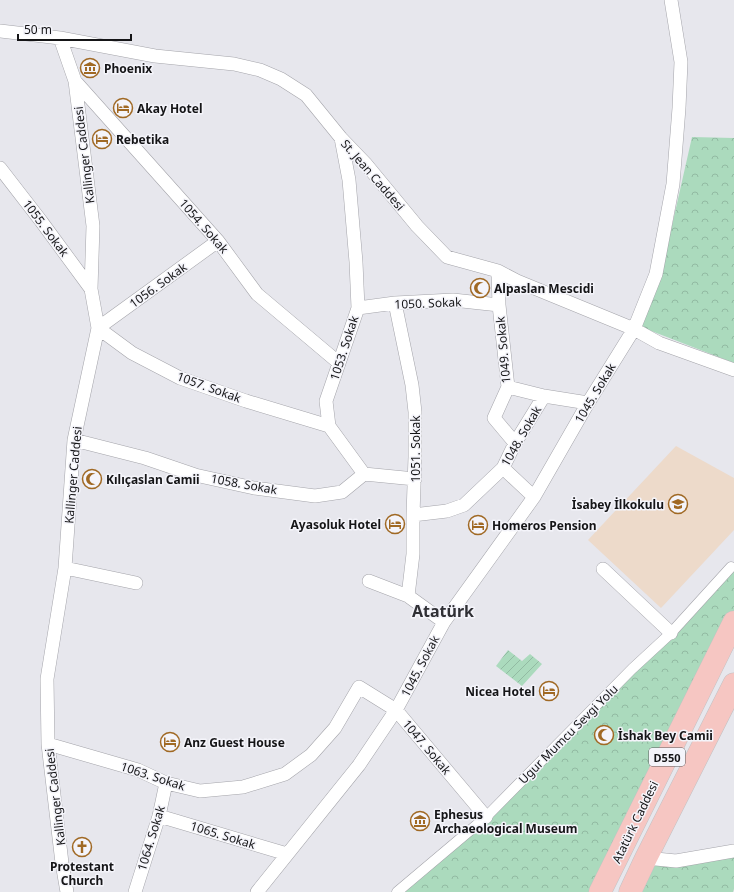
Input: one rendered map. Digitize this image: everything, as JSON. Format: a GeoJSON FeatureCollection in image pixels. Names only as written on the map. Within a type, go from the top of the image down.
{"type":"FeatureCollection","features":[{"type":"Feature","properties":{"kind":"highway","name":"Atatürk Caddesi"},"geometry":{"type":"LineString","coordinates":[[600,892],[734,622]]}},
{"type":"Feature","properties":{"kind":"highway","name":"D550"},"geometry":{"type":"LineString","coordinates":[[630,892],[734,684]]}},
{"type":"Feature","properties":{"kind":"street","name":"1045. Sokak"},"geometry":{"type":"LineString","coordinates":[[256,892],[359,765],[396,710],[444,622],[534,496],[634,328],[656,274],[673,184],[679,108],[680,62],[671,0]]}},
{"type":"Feature","properties":{"kind":"street","name":"St. Jean Caddesi"},"geometry":{"type":"LineString","coordinates":[[0,31],[60,38],[155,56],[234,64],[260,70],[281,79],[306,96],[341,138],[365,163],[417,226],[447,257],[498,271],[517,281],[634,328],[659,343],[734,370]]}},
{"type":"Feature","properties":{"kind":"street","name":"Kallinger Caddesi"},"geometry":{"type":"LineString","coordinates":[[60,38],[75,81],[93,226],[91,289],[98,328],[74,440],[65,568],[47,679],[48,744],[62,863],[68,892]]}},
{"type":"Feature","properties":{"kind":"street","name":"1054. Sokak"},"geometry":{"type":"LineString","coordinates":[[75,81],[218,241],[258,294],[339,364]]}},
{"type":"Feature","properties":{"kind":"street","name":"1053. Sokak"},"geometry":{"type":"LineString","coordinates":[[341,138],[349,180],[356,262],[358,308],[326,400],[329,426],[364,474]]}},
{"type":"Feature","properties":{"kind":"street","name":"1055. Sokak"},"geometry":{"type":"LineString","coordinates":[[0,168],[91,289]]}},
{"type":"Feature","properties":{"kind":"street","name":"1056. Sokak"},"geometry":{"type":"LineString","coordinates":[[98,328],[218,241]]}},
{"type":"Feature","properties":{"kind":"street","name":"1049. Sokak"},"geometry":{"type":"LineString","coordinates":[[498,271],[499,305],[508,387],[494,418],[515,443]]}},
{"type":"Feature","properties":{"kind":"street","name":"1050. Sokak"},"geometry":{"type":"LineString","coordinates":[[358,308],[395,303],[453,300],[499,305]]}},
{"type":"Feature","properties":{"kind":"street","name":"1051. Sokak"},"geometry":{"type":"LineString","coordinates":[[395,303],[410,377],[415,412],[415,479],[413,515],[414,554],[408,596]]}},
{"type":"Feature","properties":{"kind":"street","name":"1057. Sokak"},"geometry":{"type":"LineString","coordinates":[[98,328],[132,353],[180,378],[246,401],[329,426]]}},
{"type":"Feature","properties":{"kind":"street"},"geometry":{"type":"LineString","coordinates":[[508,387],[544,396],[588,403]]}},
{"type":"Feature","properties":{"kind":"street","name":"1048. Sokak"},"geometry":{"type":"LineString","coordinates":[[413,515],[447,511],[464,504],[503,468],[515,443],[544,396]]}},
{"type":"Feature","properties":{"kind":"street","name":"1058. Sokak"},"geometry":{"type":"LineString","coordinates":[[74,440],[145,458],[195,475],[254,488],[315,496],[342,492],[364,474]]}},
{"type":"Feature","properties":{"kind":"street"},"geometry":{"type":"LineString","coordinates":[[503,468],[534,496]]}},
{"type":"Feature","properties":{"kind":"street"},"geometry":{"type":"LineString","coordinates":[[364,474],[415,479]]}},
{"type":"Feature","properties":{"kind":"street","name":"Ugur Mumcu Sevgi Yolu"},"geometry":{"type":"LineString","coordinates":[[397,892],[486,818],[632,669],[671,632],[731,567]]}},
{"type":"Feature","properties":{"kind":"street"},"geometry":{"type":"LineString","coordinates":[[65,568],[136,583]]}},
{"type":"Feature","properties":{"kind":"street"},"geometry":{"type":"LineString","coordinates":[[603,569],[671,632]]}},
{"type":"Feature","properties":{"kind":"street"},"geometry":{"type":"LineString","coordinates":[[369,580],[408,596],[444,622]]}},
{"type":"Feature","properties":{"kind":"street","name":"1063. Sokak"},"geometry":{"type":"LineString","coordinates":[[48,744],[138,770],[166,783],[200,791],[243,787],[285,774],[311,755],[335,728],[359,687]]}},
{"type":"Feature","properties":{"kind":"street","name":"1047. Sokak"},"geometry":{"type":"LineString","coordinates":[[359,687],[396,710],[486,818]]}},
{"type":"Feature","properties":{"kind":"street","name":"1064. Sokak"},"geometry":{"type":"LineString","coordinates":[[135,892],[159,816],[166,783]]}},
{"type":"Feature","properties":{"kind":"street","name":"1065. Sokak"},"geometry":{"type":"LineString","coordinates":[[159,816],[287,854]]}},
{"type":"Feature","properties":{"kind":"street"},"geometry":{"type":"LineString","coordinates":[[646,858],[676,861],[734,851]]}},
{"type":"Feature","properties":{"kind":"shaded area","name":"İsabey İlkokulu"},"geometry":{"type":"Polygon","coordinates":[[[676,446],[734,478],[734,530],[661,608],[588,540],[676,446]]]}},
{"type":"Feature","properties":{"kind":"green space"},"geometry":{"type":"Polygon","coordinates":[[[692,137],[734,138],[734,363],[641,327],[659,283],[692,137]]]}},
{"type":"Feature","properties":{"kind":"green space"},"geometry":{"type":"Polygon","coordinates":[[[734,567],[734,622],[600,892],[397,892],[486,817],[734,567]]]}},
{"type":"Feature","properties":{"kind":"green space"},"geometry":{"type":"Polygon","coordinates":[[[508,650],[522,661],[530,654],[542,664],[522,686],[496,666],[508,650]]]}},
{"type":"Feature","properties":{"kind":"green space"},"geometry":{"type":"Polygon","coordinates":[[[734,851],[733,892],[630,892],[646,858],[734,851]]]}},
{"type":"Feature","properties":{"kind":"place","name":"Phoenix"},"geometry":{"type":"Point","coordinates":[90,68]}},
{"type":"Feature","properties":{"kind":"place","name":"Akay Hotel"},"geometry":{"type":"Point","coordinates":[123,108]}},
{"type":"Feature","properties":{"kind":"place","name":"Rebetika"},"geometry":{"type":"Point","coordinates":[102,139]}},
{"type":"Feature","properties":{"kind":"place","name":"Alpaslan Mescidi"},"geometry":{"type":"Point","coordinates":[480,288]}},
{"type":"Feature","properties":{"kind":"place","name":"Kılıçaslan Camii"},"geometry":{"type":"Point","coordinates":[92,479]}},
{"type":"Feature","properties":{"kind":"place","name":"İsabey İlkokulu"},"geometry":{"type":"Point","coordinates":[678,504]}},
{"type":"Feature","properties":{"kind":"place","name":"Ayasoluk Hotel"},"geometry":{"type":"Point","coordinates":[395,524]}},
{"type":"Feature","properties":{"kind":"place","name":"Homeros Pension"},"geometry":{"type":"Point","coordinates":[478,525]}},
{"type":"Feature","properties":{"kind":"place","name":"Nicea Hotel"},"geometry":{"type":"Point","coordinates":[549,691]}},
{"type":"Feature","properties":{"kind":"place","name":"İshak Bey Camii"},"geometry":{"type":"Point","coordinates":[604,735]}},
{"type":"Feature","properties":{"kind":"place","name":"Anz Guest House"},"geometry":{"type":"Point","coordinates":[170,742]}},
{"type":"Feature","properties":{"kind":"place","name":"Ephesus Archaeological Museum"},"geometry":{"type":"Point","coordinates":[420,821]}},
{"type":"Feature","properties":{"kind":"place","name":"Protestant Church"},"geometry":{"type":"Point","coordinates":[82,847]}},
{"type":"Feature","properties":{"kind":"district","name":"Atatürk"},"geometry":{"type":"Point","coordinates":[443,611]}}]}
